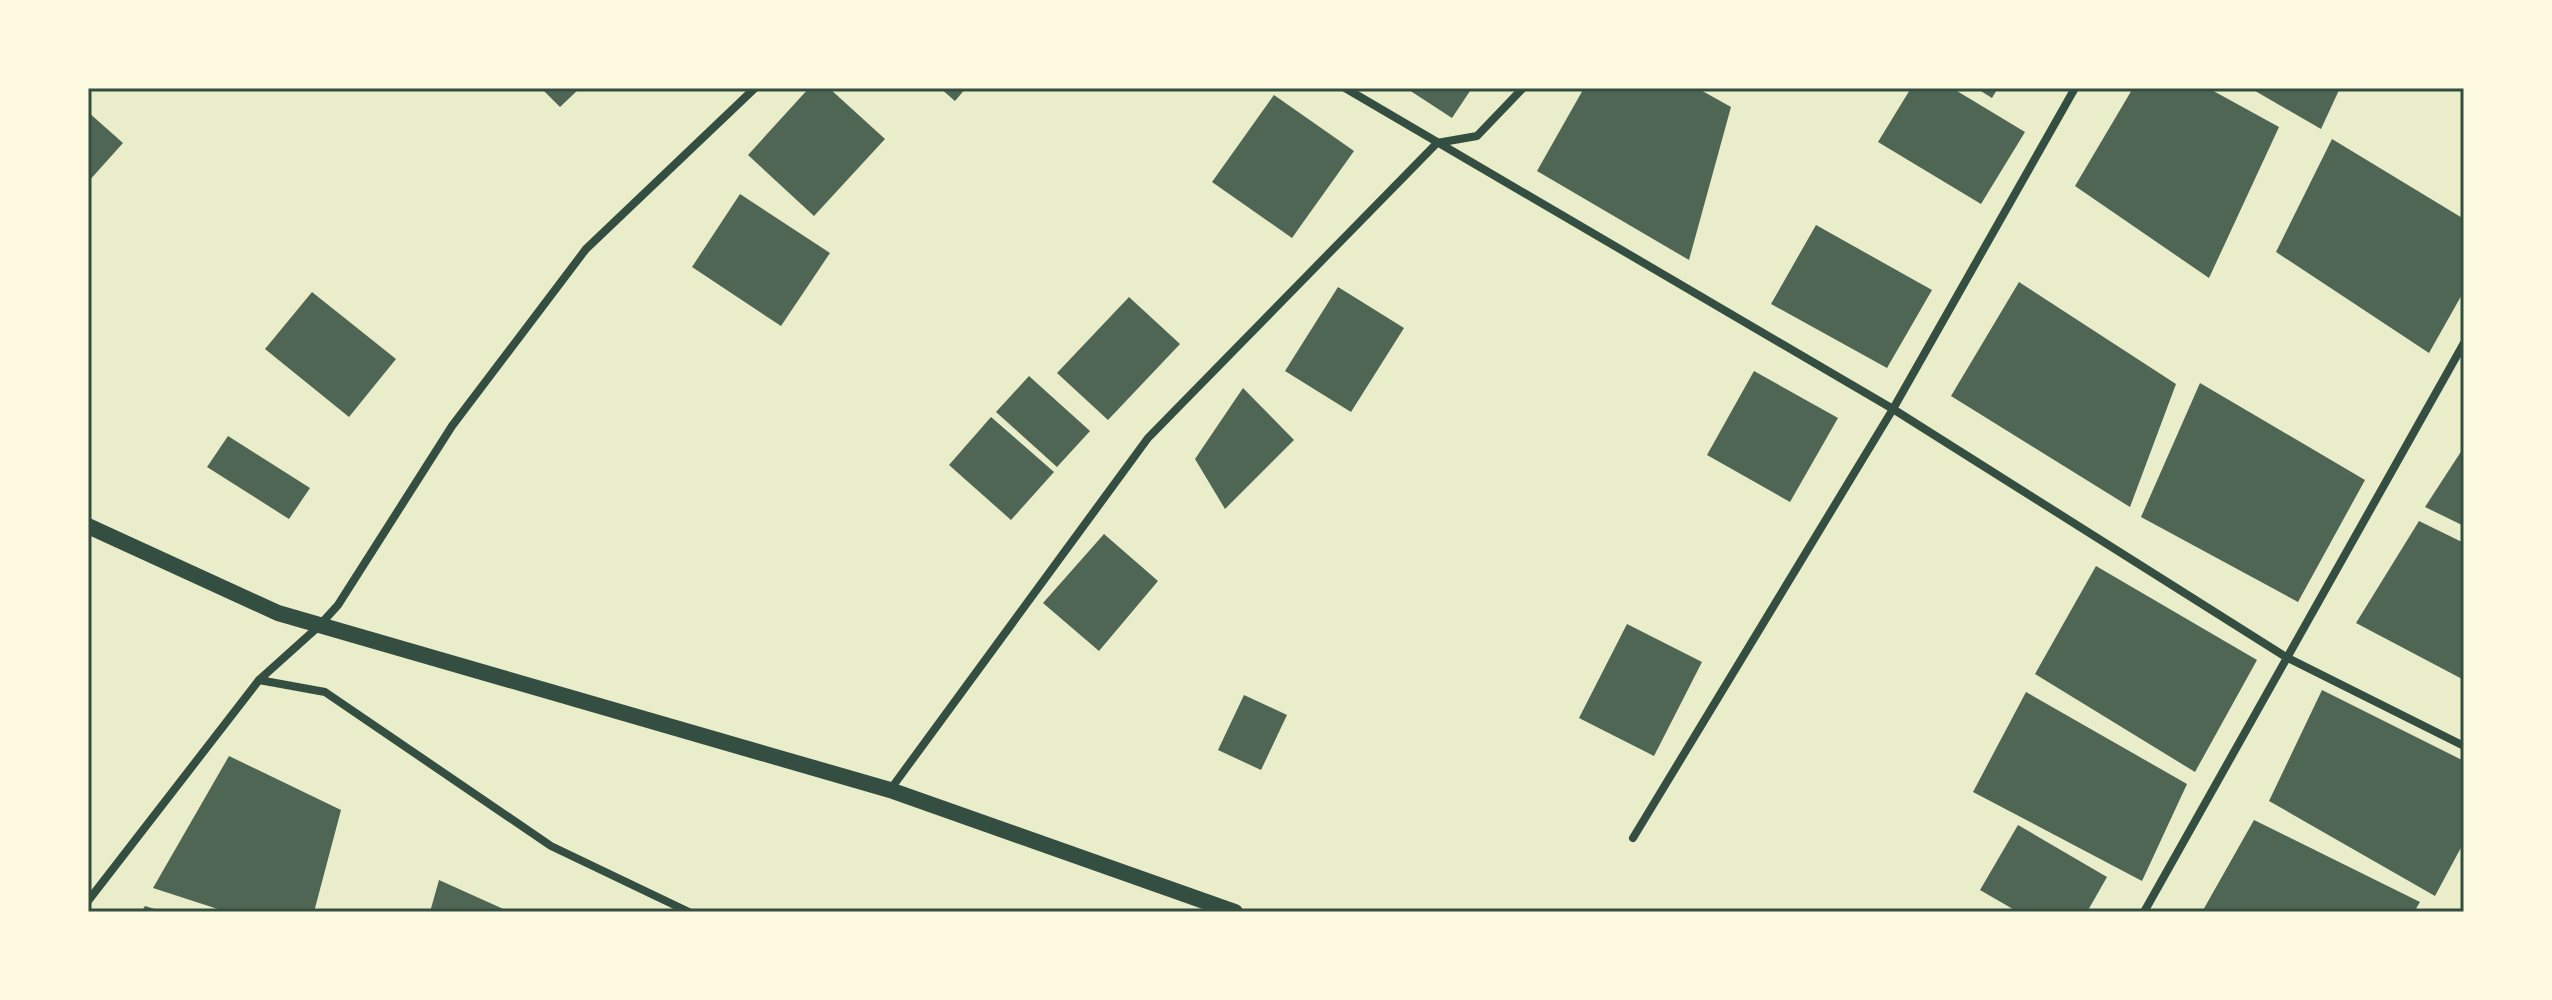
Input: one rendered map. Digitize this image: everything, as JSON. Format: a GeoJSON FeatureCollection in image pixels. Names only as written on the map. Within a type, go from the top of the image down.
{"type":"FeatureCollection","features":[{"type":"Feature","properties":{"kind":"main road"},"geometry":{"type":"LineString","coordinates":[[88,526],[278,613],[318,627],[890,790],[1235,912]]}},
{"type":"Feature","properties":{"kind":"street"},"geometry":{"type":"LineString","coordinates":[[88,901],[259,680],[338,605],[452,426],[586,249],[755,88]]}},
{"type":"Feature","properties":{"kind":"street"},"geometry":{"type":"LineString","coordinates":[[1345,88],[1893,409],[2286,657],[2464,746]]}},
{"type":"Feature","properties":{"kind":"street"},"geometry":{"type":"LineString","coordinates":[[890,790],[1148,438],[1437,143],[1477,136],[1523,88]]}},
{"type":"Feature","properties":{"kind":"street"},"geometry":{"type":"LineString","coordinates":[[1633,838],[1893,409],[2075,88]]}},
{"type":"Feature","properties":{"kind":"street"},"geometry":{"type":"LineString","coordinates":[[2144,912],[2464,343]]}},
{"type":"Feature","properties":{"kind":"street"},"geometry":{"type":"LineString","coordinates":[[259,680],[325,692],[551,846],[689,912]]}},
{"type":"Feature","properties":{"kind":"building"},"geometry":{"type":"Polygon","coordinates":[[[541,88],[580,88],[560,107],[541,88]]]}},
{"type":"Feature","properties":{"kind":"building"},"geometry":{"type":"Polygon","coordinates":[[[809,88],[829,88],[885,139],[814,216],[748,155],[809,88]]]}},
{"type":"Feature","properties":{"kind":"building"},"geometry":{"type":"Polygon","coordinates":[[[940,88],[966,88],[955,101],[940,88]]]}},
{"type":"Feature","properties":{"kind":"building"},"geometry":{"type":"Polygon","coordinates":[[[1406,88],[1472,88],[1452,118],[1406,88]]]}},
{"type":"Feature","properties":{"kind":"building"},"geometry":{"type":"Polygon","coordinates":[[[1584,88],[1697,88],[1731,107],[1689,260],[1537,171],[1584,88]]]}},
{"type":"Feature","properties":{"kind":"building"},"geometry":{"type":"Polygon","coordinates":[[[1911,88],[1952,88],[2025,132],[1981,204],[1878,142],[1911,88]]]}},
{"type":"Feature","properties":{"kind":"building"},"geometry":{"type":"Polygon","coordinates":[[[1976,88],[1998,88],[1992,98],[1976,88]]]}},
{"type":"Feature","properties":{"kind":"building"},"geometry":{"type":"Polygon","coordinates":[[[2133,88],[2208,88],[2279,127],[2209,278],[2075,186],[2133,88]]]}},
{"type":"Feature","properties":{"kind":"building"},"geometry":{"type":"Polygon","coordinates":[[[2250,88],[2340,88],[2321,129],[2250,88]]]}},
{"type":"Feature","properties":{"kind":"building"},"geometry":{"type":"Polygon","coordinates":[[[1274,95],[1354,151],[1292,238],[1212,182],[1274,95]]]}},
{"type":"Feature","properties":{"kind":"building"},"geometry":{"type":"Polygon","coordinates":[[[88,112],[123,143],[88,182],[88,112]]]}},
{"type":"Feature","properties":{"kind":"building"},"geometry":{"type":"Polygon","coordinates":[[[2332,139],[2464,219],[2464,291],[2429,353],[2276,252],[2332,139]]]}},
{"type":"Feature","properties":{"kind":"building"},"geometry":{"type":"Polygon","coordinates":[[[740,194],[830,253],[781,326],[692,267],[740,194]]]}},
{"type":"Feature","properties":{"kind":"building"},"geometry":{"type":"Polygon","coordinates":[[[1816,225],[1932,290],[1887,368],[1771,304],[1816,225]]]}},
{"type":"Feature","properties":{"kind":"building"},"geometry":{"type":"Polygon","coordinates":[[[2019,282],[2176,384],[2130,507],[1951,396],[2019,282]]]}},
{"type":"Feature","properties":{"kind":"building"},"geometry":{"type":"Polygon","coordinates":[[[1338,287],[1404,328],[1351,412],[1285,371],[1338,287]]]}},
{"type":"Feature","properties":{"kind":"building"},"geometry":{"type":"Polygon","coordinates":[[[312,292],[396,359],[349,417],[265,349],[312,292]]]}},
{"type":"Feature","properties":{"kind":"building"},"geometry":{"type":"Polygon","coordinates":[[[1129,297],[1180,344],[1108,420],[1057,373],[1129,297]]]}},
{"type":"Feature","properties":{"kind":"building"},"geometry":{"type":"Polygon","coordinates":[[[1754,371],[1838,418],[1790,502],[1707,455],[1754,371]]]}},
{"type":"Feature","properties":{"kind":"building"},"geometry":{"type":"Polygon","coordinates":[[[1029,376],[1090,431],[1057,467],[996,412],[1029,376]]]}},
{"type":"Feature","properties":{"kind":"building"},"geometry":{"type":"Polygon","coordinates":[[[2200,383],[2365,480],[2298,602],[2141,517],[2200,383]]]}},
{"type":"Feature","properties":{"kind":"building"},"geometry":{"type":"Polygon","coordinates":[[[1243,388],[1294,440],[1225,509],[1195,459],[1243,388]]]}},
{"type":"Feature","properties":{"kind":"building"},"geometry":{"type":"Polygon","coordinates":[[[991,417],[1054,472],[1011,520],[949,465],[991,417]]]}},
{"type":"Feature","properties":{"kind":"building"},"geometry":{"type":"Polygon","coordinates":[[[228,436],[310,488],[289,519],[207,467],[228,436]]]}},
{"type":"Feature","properties":{"kind":"building"},"geometry":{"type":"Polygon","coordinates":[[[2464,447],[2464,526],[2425,507],[2464,447]]]}},
{"type":"Feature","properties":{"kind":"building"},"geometry":{"type":"Polygon","coordinates":[[[2419,521],[2464,543],[2464,680],[2356,623],[2419,521]]]}},
{"type":"Feature","properties":{"kind":"building"},"geometry":{"type":"Polygon","coordinates":[[[1104,534],[1158,581],[1099,651],[1043,603],[1104,534]]]}},
{"type":"Feature","properties":{"kind":"building"},"geometry":{"type":"Polygon","coordinates":[[[2096,566],[2257,660],[2195,772],[2035,674],[2096,566]]]}},
{"type":"Feature","properties":{"kind":"building"},"geometry":{"type":"Polygon","coordinates":[[[1627,624],[1702,662],[1654,756],[1579,718],[1627,624]]]}},
{"type":"Feature","properties":{"kind":"building"},"geometry":{"type":"Polygon","coordinates":[[[2322,690],[2464,761],[2464,842],[2435,896],[2269,801],[2322,690]]]}},
{"type":"Feature","properties":{"kind":"building"},"geometry":{"type":"Polygon","coordinates":[[[2026,692],[2187,784],[2142,881],[1973,792],[2026,692]]]}},
{"type":"Feature","properties":{"kind":"building"},"geometry":{"type":"Polygon","coordinates":[[[1244,695],[1287,715],[1261,770],[1218,750],[1244,695]]]}},
{"type":"Feature","properties":{"kind":"building"},"geometry":{"type":"Polygon","coordinates":[[[229,756],[341,810],[314,912],[227,912],[153,888],[229,756]]]}},
{"type":"Feature","properties":{"kind":"building"},"geometry":{"type":"Polygon","coordinates":[[[2254,820],[2420,902],[2414,912],[2202,912],[2254,820]]]}},
{"type":"Feature","properties":{"kind":"building"},"geometry":{"type":"Polygon","coordinates":[[[2018,825],[2107,877],[2087,912],[2018,912],[1980,890],[2018,825]]]}},
{"type":"Feature","properties":{"kind":"building"},"geometry":{"type":"Polygon","coordinates":[[[439,880],[510,912],[430,912],[439,880]]]}},
{"type":"Feature","properties":{"kind":"building"},"geometry":{"type":"Polygon","coordinates":[[[145,906],[161,911],[161,912],[141,912],[145,906]]]}}]}
